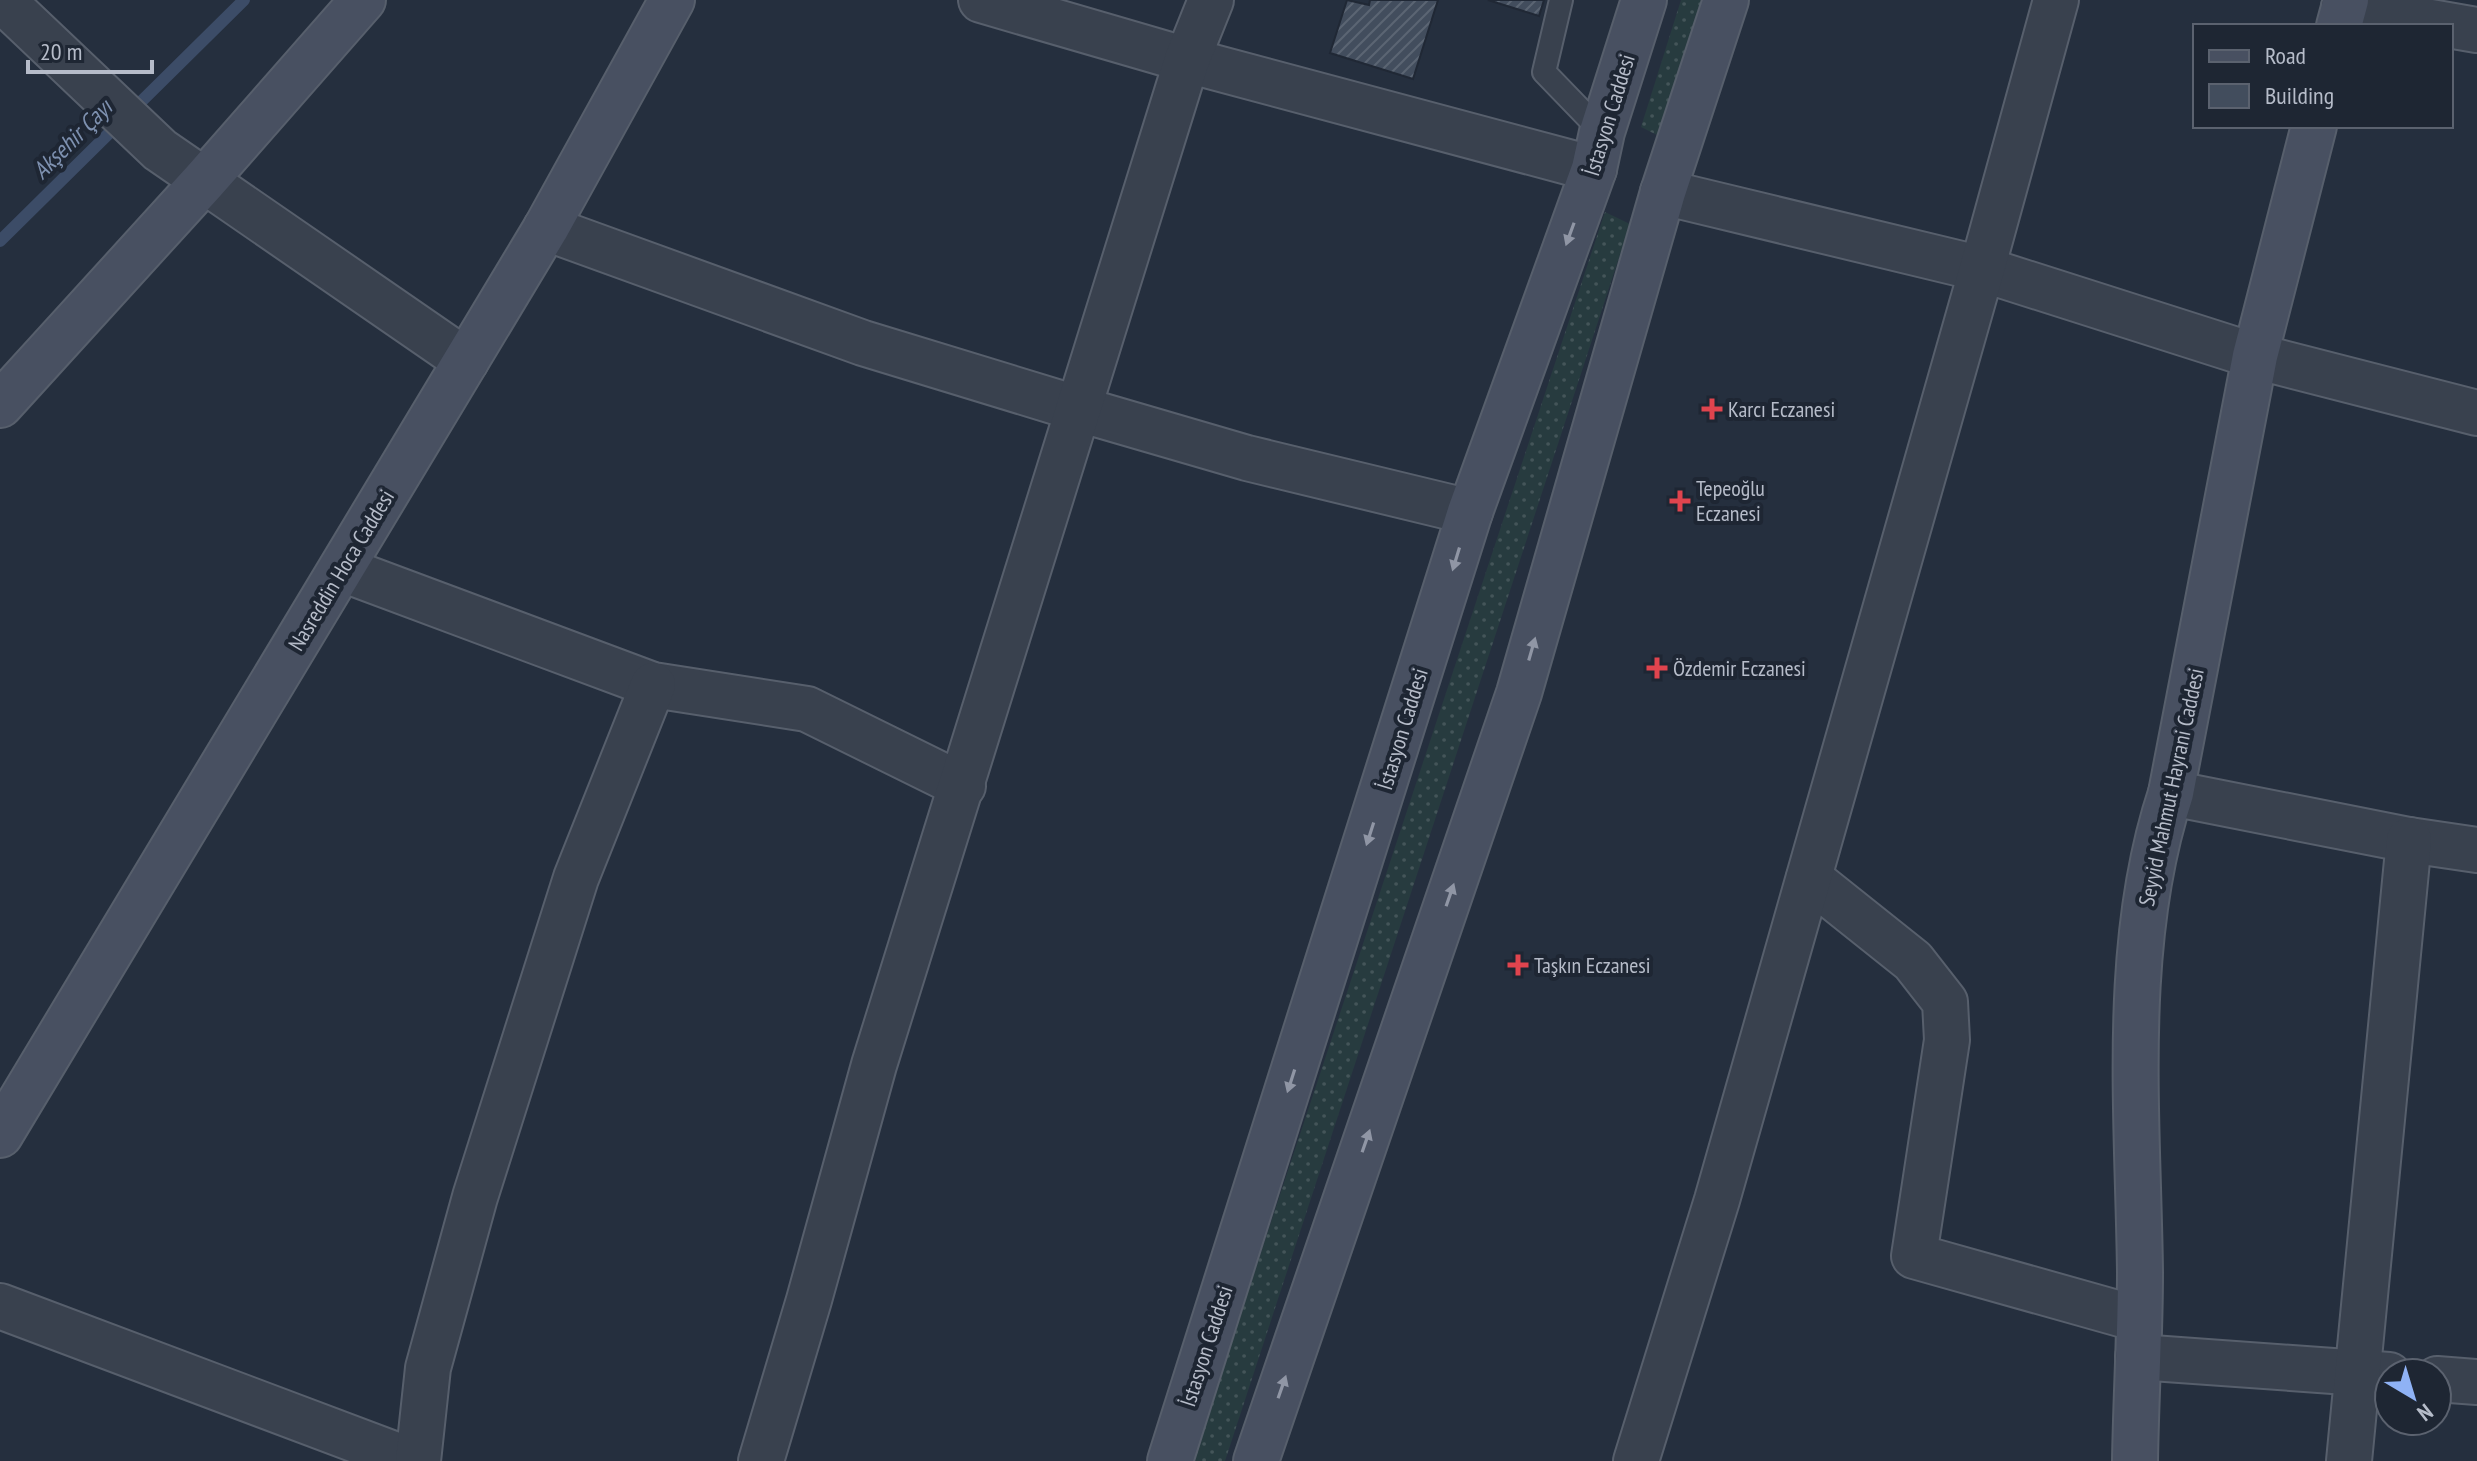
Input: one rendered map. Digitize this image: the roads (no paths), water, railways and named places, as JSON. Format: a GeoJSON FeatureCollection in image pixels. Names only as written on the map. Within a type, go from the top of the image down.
{"type":"FeatureCollection","features":[{"type":"Feature","properties":{"kind":"street"},"geometry":{"type":"LineString","coordinates":[[2,0],[160,150],[466,361]]}},
{"type":"Feature","properties":{"kind":"street"},"geometry":{"type":"LineString","coordinates":[[0,405],[204,181],[363,0]]}},
{"type":"Feature","properties":{"kind":"street","name":"Nasreddin Hoca Caddesi"},"geometry":{"type":"LineString","coordinates":[[0,1135],[546,228],[672,0]]}},
{"type":"Feature","properties":{"kind":"street"},"geometry":{"type":"LineString","coordinates":[[981,0],[1187,60],[1598,151]]}},
{"type":"Feature","properties":{"kind":"street"},"geometry":{"type":"LineString","coordinates":[[761,1461],[874,1065],[1187,60],[1211,0]]}},
{"type":"Feature","properties":{"kind":"street","name":"İstasyon Caddesi"},"geometry":{"type":"LineString","coordinates":[[1170,1461],[1470,512],[1598,151],[1644,0]]}},
{"type":"Feature","properties":{"kind":"street"},"geometry":{"type":"LineString","coordinates":[[1256,1461],[1519,693],[1663,192],[1726,0]]}},
{"type":"Feature","properties":{"kind":"street"},"geometry":{"type":"LineString","coordinates":[[1636,1461],[1717,1200],[2056,0]]}},
{"type":"Feature","properties":{"kind":"street"},"geometry":{"type":"LineString","coordinates":[[2343,11],[2435,24]]}},
{"type":"Feature","properties":{"kind":"street"},"geometry":{"type":"LineString","coordinates":[[2453,27],[2477,30]]}},
{"type":"Feature","properties":{"kind":"street","name":"Seyyid Mahmut Hayrani Caddesi"},"geometry":{"type":"LineString","coordinates":[[2135,1461],[2138,1338],[2136,1127],[2141,942],[2157,837],[2171,793],[2255,356],[2313,128]]}},
{"type":"Feature","properties":{"kind":"street"},"geometry":{"type":"LineString","coordinates":[[1663,192],[1982,269],[2255,356],[2477,413]]}},
{"type":"Feature","properties":{"kind":"street"},"geometry":{"type":"LineString","coordinates":[[546,228],[863,343],[1247,458],[1470,512]]}},
{"type":"Feature","properties":{"kind":"street"},"geometry":{"type":"LineString","coordinates":[[342,569],[653,685],[807,709],[963,786]]}},
{"type":"Feature","properties":{"kind":"street"},"geometry":{"type":"LineString","coordinates":[[418,1461],[428,1368],[475,1197],[576,878],[653,685]]}},
{"type":"Feature","properties":{"kind":"street"},"geometry":{"type":"LineString","coordinates":[[2171,793],[2409,840],[2477,850]]}},
{"type":"Feature","properties":{"kind":"street"},"geometry":{"type":"LineString","coordinates":[[2374,1357],[2409,840]]}},
{"type":"Feature","properties":{"kind":"street"},"geometry":{"type":"LineString","coordinates":[[1809,878],[1913,961],[1945,1002],[1947,1040],[1914,1256],[2138,1338],[2373,1373],[2349,1461]]}},
{"type":"Feature","properties":{"kind":"street"},"geometry":{"type":"LineString","coordinates":[[0,1306],[412,1461]]}},
{"type":"Feature","properties":{"kind":"street"},"geometry":{"type":"LineString","coordinates":[[2453,1380],[2477,1382]]}},
{"type":"Feature","properties":{"kind":"lane"},"geometry":{"type":"LineString","coordinates":[[1561,0],[1544,72],[1598,151]]}},
{"type":"Feature","properties":{"kind":"waterway","name":"Akşehir Çayı"},"geometry":{"type":"LineString","coordinates":[[0,241],[244,0]]}},
{"type":"Feature","properties":{"kind":"place","name":"Karcı Eczanesi"},"geometry":{"type":"Point","coordinates":[1712,409]}},
{"type":"Feature","properties":{"kind":"place","name":"Tepeoğlu Eczanesi"},"geometry":{"type":"Point","coordinates":[1680,501]}},
{"type":"Feature","properties":{"kind":"place","name":"Özdemir Eczanesi"},"geometry":{"type":"Point","coordinates":[1657,668]}},
{"type":"Feature","properties":{"kind":"place","name":"Taşkın Eczanesi"},"geometry":{"type":"Point","coordinates":[1518,965]}}]}
